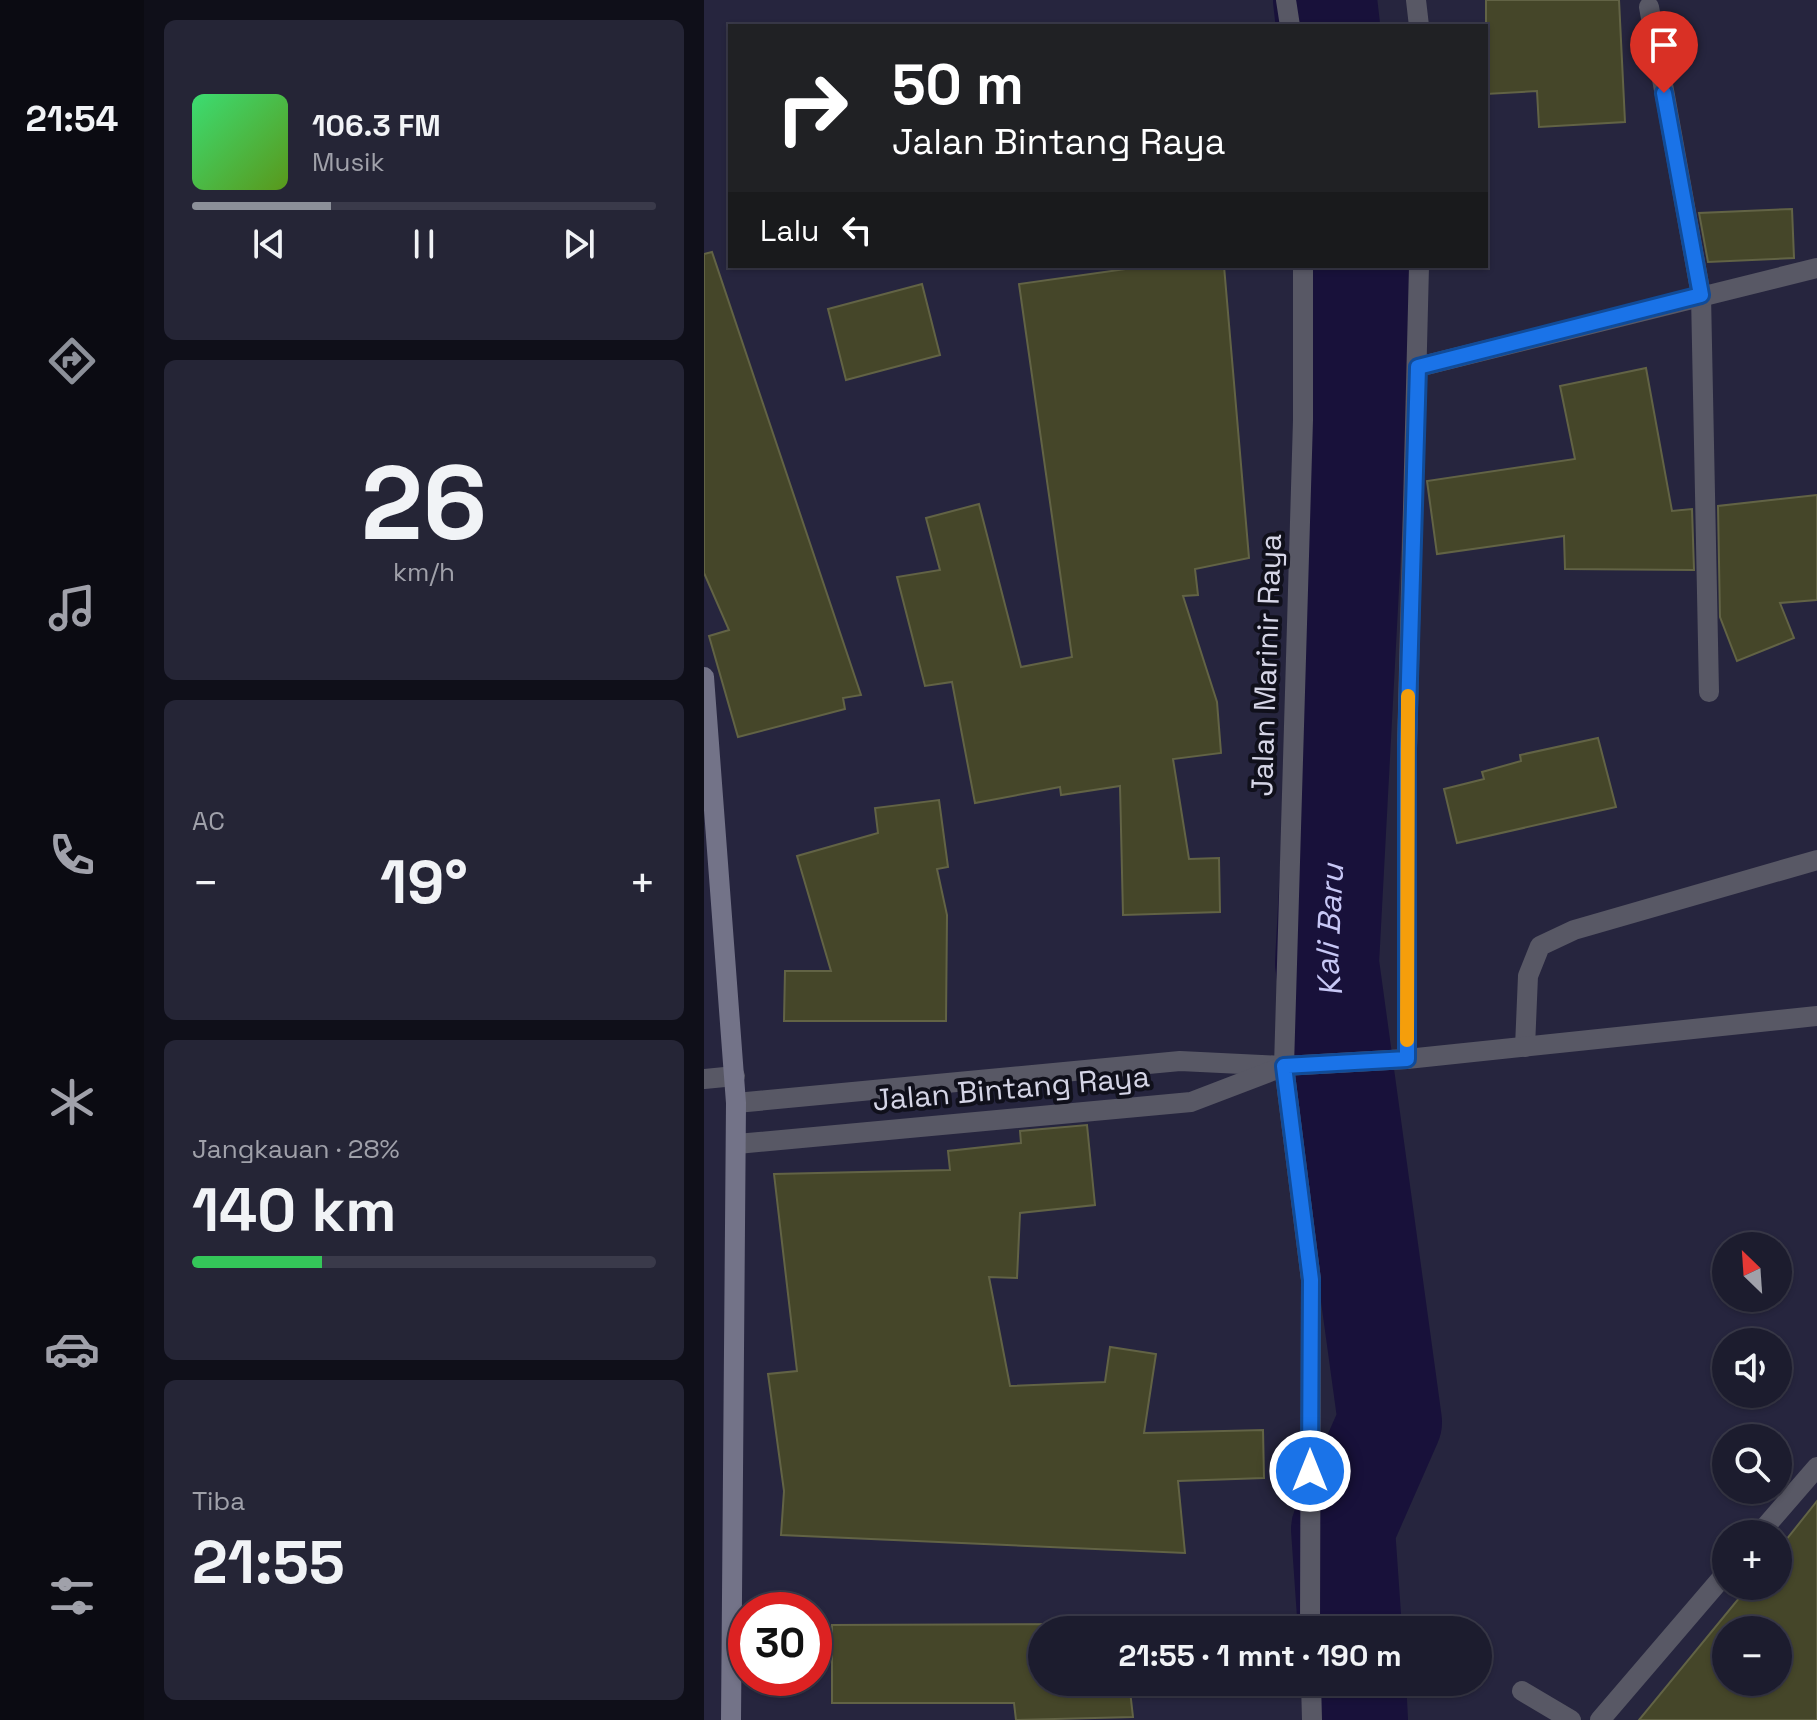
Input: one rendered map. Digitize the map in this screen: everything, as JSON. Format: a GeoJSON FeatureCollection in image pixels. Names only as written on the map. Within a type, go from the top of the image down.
{"type":"FeatureCollection","features":[{"type":"Feature","properties":{"kind":"street"},"geometry":{"type":"LineString","coordinates":[[1286,0],[1290,24]]}},
{"type":"Feature","properties":{"kind":"street"},"geometry":{"type":"LineString","coordinates":[[1416,0],[1419,24]]}},
{"type":"Feature","properties":{"kind":"street"},"geometry":{"type":"LineString","coordinates":[[1649,7],[1701,295],[1709,692]]}},
{"type":"Feature","properties":{"kind":"street","name":"Jalan Marinir Raya"},"geometry":{"type":"LineString","coordinates":[[1303,268],[1303,420],[1290,1066],[1311,1280],[1310,1616]]}},
{"type":"Feature","properties":{"kind":"street"},"geometry":{"type":"LineString","coordinates":[[1407,1059],[1407,749],[1419,268]]}},
{"type":"Feature","properties":{"kind":"street"},"geometry":{"type":"LineString","coordinates":[[1418,367],[1817,268]]}},
{"type":"Feature","properties":{"kind":"street"},"geometry":{"type":"LineString","coordinates":[[705,681],[736,1103],[731,1720]]}},
{"type":"Feature","properties":{"kind":"street"},"geometry":{"type":"LineString","coordinates":[[1525,1047],[1528,976],[1540,946],[1574,930],[1817,860]]}},
{"type":"Feature","properties":{"kind":"street","name":"Jalan Bintang Raya"},"geometry":{"type":"LineString","coordinates":[[736,1103],[1180,1061],[1290,1066],[1407,1059],[1813,1021]]}},
{"type":"Feature","properties":{"kind":"street","name":"Jalan Bintang Raya"},"geometry":{"type":"LineString","coordinates":[[737,1144],[1191,1102],[1290,1066]]}},
{"type":"Feature","properties":{"kind":"street"},"geometry":{"type":"LineString","coordinates":[[704,1079],[735,1076]]}},
{"type":"Feature","properties":{"kind":"street"},"geometry":{"type":"LineString","coordinates":[[1771,1520],[1817,1467]]}},
{"type":"Feature","properties":{"kind":"street"},"geometry":{"type":"LineString","coordinates":[[1600,1720],[1712,1589]]}},
{"type":"Feature","properties":{"kind":"street"},"geometry":{"type":"LineString","coordinates":[[1522,1691],[1571,1720]]}},
{"type":"Feature","properties":{"kind":"street"},"geometry":{"type":"LineString","coordinates":[[1311,1696],[1312,1720]]}},
{"type":"Feature","properties":{"kind":"building"},"geometry":{"type":"Polygon","coordinates":[[[1486,0],[1619,0],[1625,122],[1539,127],[1537,91],[1488,94],[1486,0]]]}},
{"type":"Feature","properties":{"kind":"building"},"geometry":{"type":"Polygon","coordinates":[[[1792,209],[1794,258],[1708,262],[1699,213],[1792,209]]]}},
{"type":"Feature","properties":{"kind":"building"},"geometry":{"type":"Polygon","coordinates":[[[712,252],[861,695],[843,698],[845,709],[738,737],[709,636],[729,630],[704,573],[704,254],[712,252]]]}},
{"type":"Feature","properties":{"kind":"building"},"geometry":{"type":"Polygon","coordinates":[[[1133,268],[1224,268],[1249,558],[1195,569],[1198,595],[1183,596],[1217,702],[1221,753],[1173,759],[1189,859],[1219,858],[1220,912],[1123,915],[1120,786],[1061,795],[1060,787],[975,803],[952,682],[925,686],[897,577],[940,570],[926,518],[979,504],[1021,667],[1072,657],[1019,284],[1133,268]]]}},
{"type":"Feature","properties":{"kind":"building"},"geometry":{"type":"Polygon","coordinates":[[[922,284],[940,355],[846,380],[828,309],[922,284]]]}},
{"type":"Feature","properties":{"kind":"building"},"geometry":{"type":"Polygon","coordinates":[[[1646,368],[1672,511],[1692,509],[1694,570],[1565,569],[1564,536],[1437,554],[1427,481],[1575,459],[1560,386],[1646,368]]]}},
{"type":"Feature","properties":{"kind":"building"},"geometry":{"type":"Polygon","coordinates":[[[1817,495],[1817,600],[1780,603],[1794,638],[1737,661],[1720,617],[1718,506],[1817,495]]]}},
{"type":"Feature","properties":{"kind":"building"},"geometry":{"type":"Polygon","coordinates":[[[1598,738],[1616,807],[1457,843],[1444,789],[1484,779],[1482,772],[1521,761],[1520,755],[1598,738]]]}},
{"type":"Feature","properties":{"kind":"building"},"geometry":{"type":"Polygon","coordinates":[[[939,800],[948,867],[937,869],[947,915],[946,1021],[784,1021],[785,971],[831,971],[797,856],[878,833],[875,808],[939,800]]]}},
{"type":"Feature","properties":{"kind":"building"},"geometry":{"type":"Polygon","coordinates":[[[1087,1125],[1095,1205],[1020,1213],[1017,1278],[989,1277],[1010,1386],[1105,1382],[1110,1347],[1156,1354],[1144,1433],[1263,1430],[1264,1478],[1178,1481],[1185,1553],[781,1535],[784,1491],[768,1374],[797,1371],[774,1174],[950,1170],[948,1151],[1021,1143],[1020,1131],[1087,1125]]]}},
{"type":"Feature","properties":{"kind":"building"},"geometry":{"type":"Polygon","coordinates":[[[1817,1501],[1817,1720],[1639,1720],[1712,1631],[1712,1696],[1792,1696],[1792,1616],[1724,1616],[1738,1600],[1792,1600],[1792,1532],[1817,1501]]]}},
{"type":"Feature","properties":{"kind":"building"},"geometry":{"type":"Polygon","coordinates":[[[1028,1624],[1028,1696],[1131,1696],[1133,1717],[1016,1720],[1014,1703],[832,1703],[832,1625],[1028,1624]]]}},
{"type":"Feature","properties":{"kind":"waterway","name":"Kali Baru"},"geometry":{"type":"LineString","coordinates":[[1325,0],[1328,24]]}},
{"type":"Feature","properties":{"kind":"waterway","name":"Kali Baru"},"geometry":{"type":"LineString","coordinates":[[1349,1616],[1343,1529],[1390,1422],[1327,963],[1362,306],[1357,268]]}},
{"type":"Feature","properties":{"kind":"waterway","name":"Kali Baru"},"geometry":{"type":"LineString","coordinates":[[1355,1696],[1356,1720]]}},
{"type":"Feature","properties":{"kind":"slow traffic"},"geometry":{"type":"LineString","coordinates":[[1407,1040],[1408,696]]}},
{"type":"Feature","properties":{"kind":"route"},"geometry":{"type":"LineString","coordinates":[[1310,1471],[1311,1280],[1284,1066],[1407,1059],[1407,749],[1418,367],[1701,295],[1664,93]]}}]}
